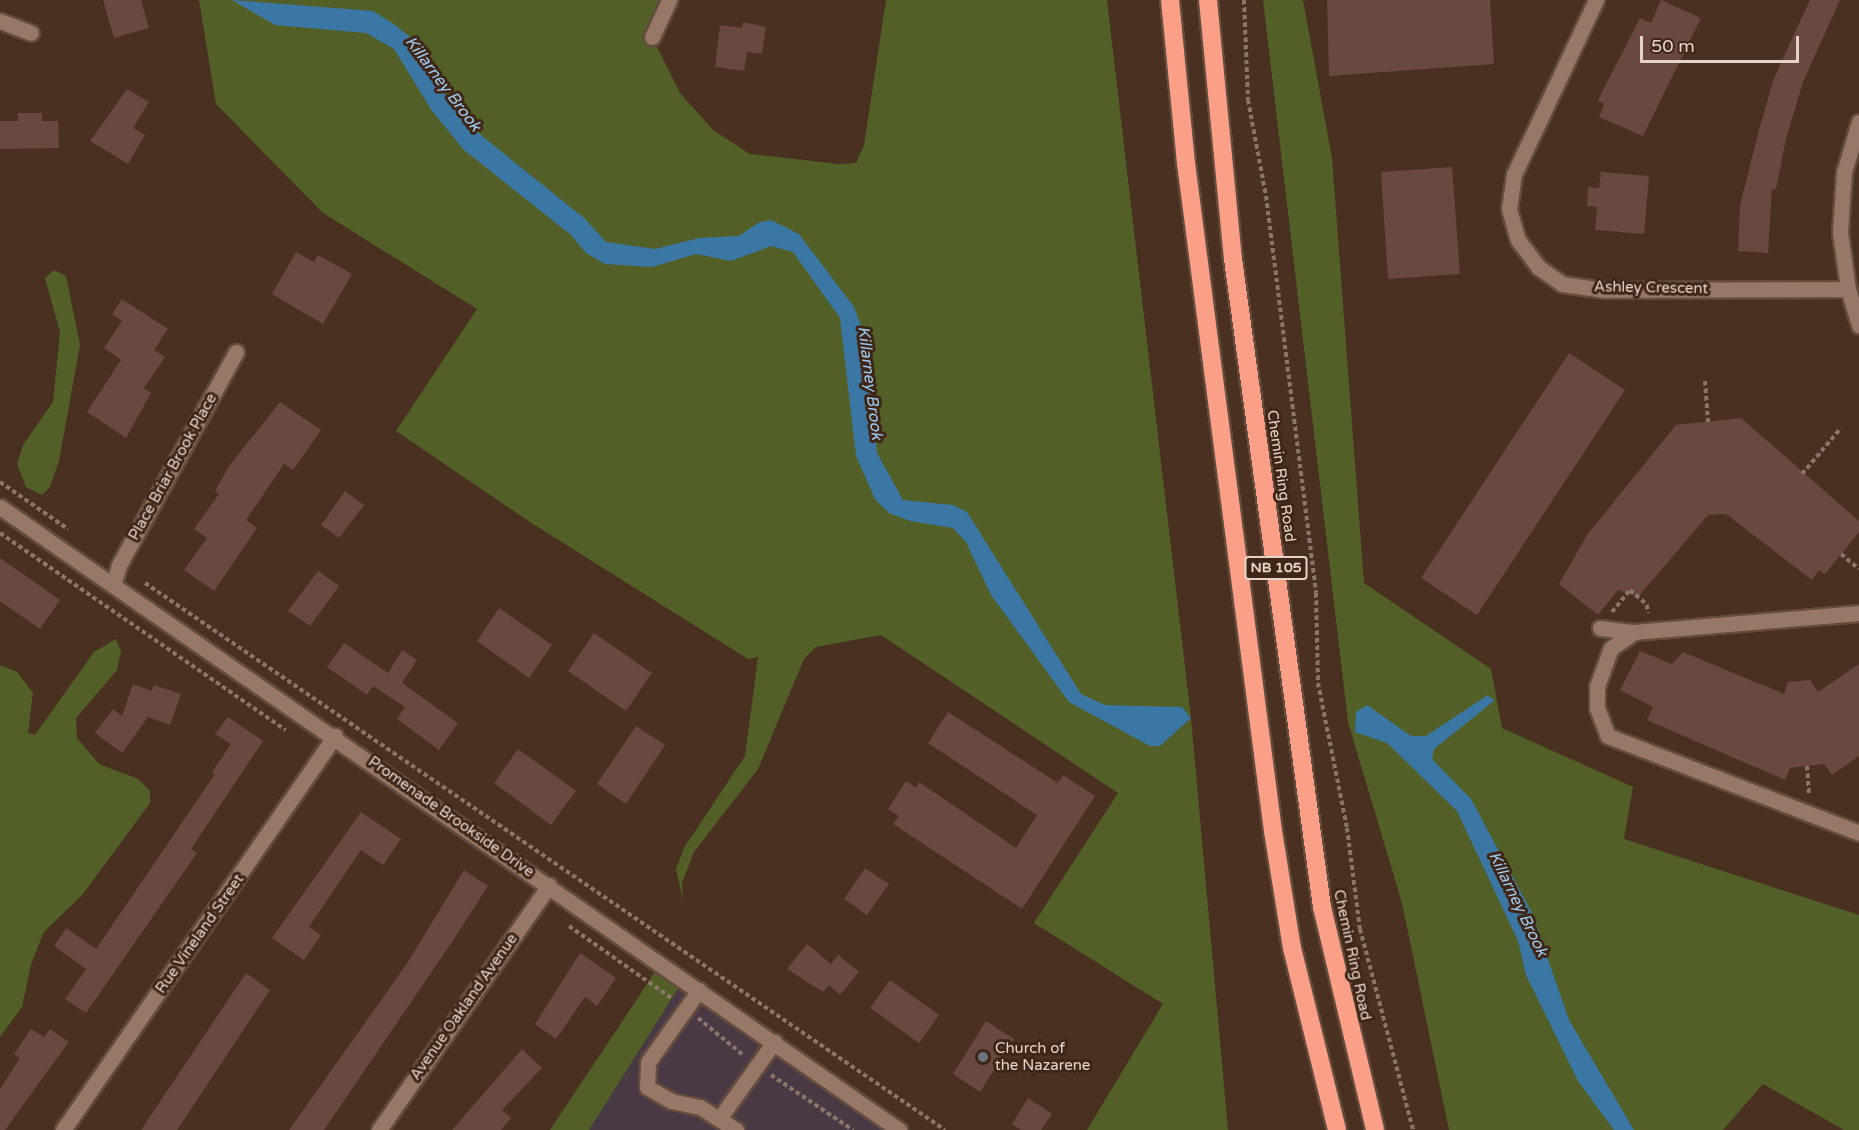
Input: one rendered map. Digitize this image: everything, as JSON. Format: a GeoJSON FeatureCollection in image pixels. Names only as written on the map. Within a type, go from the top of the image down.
{"type":"FeatureCollection","features":[{"type":"Feature","properties":{"kind":"highway","name":"NB 105"},"geometry":{"type":"LineString","coordinates":[[1170,0],[1187,175],[1273,831],[1292,948],[1337,1130]]}},
{"type":"Feature","properties":{"kind":"highway","name":"Chemin Ring Road"},"geometry":{"type":"LineString","coordinates":[[1208,0],[1233,259],[1322,907],[1376,1130]]}},
{"type":"Feature","properties":{"kind":"street"},"geometry":{"type":"LineString","coordinates":[[652,37],[669,0]]}},
{"type":"Feature","properties":{"kind":"street","name":"Ashley Crescent"},"geometry":{"type":"LineString","coordinates":[[1596,0],[1514,174],[1509,209],[1518,240],[1538,267],[1562,284],[1604,290],[1848,289]]}},
{"type":"Feature","properties":{"kind":"street"},"geometry":{"type":"LineString","coordinates":[[0,21],[32,33]]}},
{"type":"Feature","properties":{"kind":"street"},"geometry":{"type":"LineString","coordinates":[[1859,122],[1844,172],[1840,232],[1848,289],[1859,325]]}},
{"type":"Feature","properties":{"kind":"street","name":"Place Briar Brook Place"},"geometry":{"type":"LineString","coordinates":[[113,585],[119,565],[236,351]]}},
{"type":"Feature","properties":{"kind":"street","name":"Promenade Brookside Drive"},"geometry":{"type":"LineString","coordinates":[[0,507],[335,736],[899,1130]]}},
{"type":"Feature","properties":{"kind":"street"},"geometry":{"type":"LineString","coordinates":[[1600,628],[1634,632],[1859,613]]}},
{"type":"Feature","properties":{"kind":"street"},"geometry":{"type":"LineString","coordinates":[[1634,632],[1611,648],[1600,667],[1597,708],[1608,736],[1859,833]]}},
{"type":"Feature","properties":{"kind":"street","name":"Rue Vineland Street"},"geometry":{"type":"LineString","coordinates":[[63,1130],[335,736]]}},
{"type":"Feature","properties":{"kind":"street","name":"Avenue Oakland Avenue"},"geometry":{"type":"LineString","coordinates":[[379,1130],[549,885]]}},
{"type":"Feature","properties":{"kind":"street"},"geometry":{"type":"LineString","coordinates":[[699,990],[648,1062],[647,1087],[719,1119],[736,1130]]}},
{"type":"Feature","properties":{"kind":"street"},"geometry":{"type":"LineString","coordinates":[[719,1119],[774,1042]]}},
{"type":"Feature","properties":{"kind":"path"},"geometry":{"type":"LineString","coordinates":[[1245,0],[1248,100],[1266,196],[1316,593],[1318,683],[1347,828],[1360,929],[1413,1130]]}},
{"type":"Feature","properties":{"kind":"path"},"geometry":{"type":"LineString","coordinates":[[1705,381],[1707,422]]}},
{"type":"Feature","properties":{"kind":"path"},"geometry":{"type":"LineString","coordinates":[[1802,474],[1841,428]]}},
{"type":"Feature","properties":{"kind":"path"},"geometry":{"type":"LineString","coordinates":[[0,482],[72,532]]}},
{"type":"Feature","properties":{"kind":"path"},"geometry":{"type":"LineString","coordinates":[[0,533],[294,735]]}},
{"type":"Feature","properties":{"kind":"path"},"geometry":{"type":"LineString","coordinates":[[1841,555],[1859,570]]}},
{"type":"Feature","properties":{"kind":"path"},"geometry":{"type":"LineString","coordinates":[[140,579],[945,1130]]}},
{"type":"Feature","properties":{"kind":"path"},"geometry":{"type":"LineString","coordinates":[[565,923],[686,1009],[757,1065],[853,1130]]}},
{"type":"Feature","properties":{"kind":"path"},"geometry":{"type":"LineString","coordinates":[[930,1130],[936,1124]]}},
{"type":"Feature","properties":{"kind":"shaded area"},"geometry":{"type":"Polygon","coordinates":[[[684,979],[899,1130],[589,1130],[684,979]]]}},
{"type":"Feature","properties":{"kind":"green space"},"geometry":{"type":"Polygon","coordinates":[[[199,0],[669,0],[652,37],[680,93],[713,130],[750,154],[838,164],[856,163],[864,145],[886,0],[1107,0],[1191,718],[1228,1130],[1087,1130],[1163,1004],[1034,923],[1118,793],[881,635],[816,647],[804,659],[758,769],[694,852],[682,883],[683,900],[676,869],[684,848],[745,756],[758,657],[748,659],[533,524],[396,431],[477,309],[323,213],[216,104],[199,0]]]}},
{"type":"Feature","properties":{"kind":"green space"},"geometry":{"type":"Polygon","coordinates":[[[1263,0],[1303,0],[1332,158],[1364,583],[1491,669],[1502,728],[1633,787],[1624,839],[1859,915],[1859,1130],[1844,1130],[1763,1084],[1723,1130],[1449,1130],[1402,903],[1348,722],[1263,0]]]}},
{"type":"Feature","properties":{"kind":"green space"},"geometry":{"type":"Polygon","coordinates":[[[54,270],[66,276],[80,345],[59,461],[50,487],[42,495],[26,487],[17,464],[23,445],[53,402],[60,332],[45,278],[54,270]]]}},
{"type":"Feature","properties":{"kind":"green space"},"geometry":{"type":"Polygon","coordinates":[[[116,639],[121,651],[117,670],[76,718],[77,738],[99,764],[138,779],[150,791],[150,803],[83,894],[44,932],[31,964],[22,1007],[0,1037],[0,665],[17,672],[33,693],[28,733],[35,735],[94,652],[116,639]]]}},
{"type":"Feature","properties":{"kind":"green space"},"geometry":{"type":"Polygon","coordinates":[[[661,963],[684,979],[589,1130],[550,1130],[661,963]]]}},
{"type":"Feature","properties":{"kind":"water"},"geometry":{"type":"Polygon","coordinates":[[[232,0],[373,11],[395,25],[415,41],[449,101],[482,136],[584,218],[606,242],[655,249],[699,238],[739,236],[758,223],[771,220],[799,234],[854,307],[864,334],[877,453],[903,500],[953,505],[967,512],[1081,694],[1105,705],[1182,707],[1191,718],[1160,746],[1150,746],[1069,702],[991,595],[966,542],[953,528],[910,521],[889,513],[875,499],[856,456],[840,318],[793,252],[771,246],[731,261],[696,254],[652,267],[605,264],[586,253],[571,235],[464,150],[432,111],[394,49],[366,33],[275,25],[232,0]]]}},
{"type":"Feature","properties":{"kind":"water","name":"Killarney Brook"},"geometry":{"type":"Polygon","coordinates":[[[1488,695],[1494,701],[1434,749],[1432,759],[1471,799],[1532,913],[1569,1020],[1634,1130],[1614,1130],[1578,1081],[1526,975],[1518,941],[1457,811],[1387,743],[1355,732],[1356,712],[1367,705],[1411,736],[1426,736],[1488,695]]]}},
{"type":"Feature","properties":{"kind":"building"},"geometry":{"type":"Polygon","coordinates":[[[103,0],[141,0],[149,28],[114,38],[103,0]]]}},
{"type":"Feature","properties":{"kind":"building"},"geometry":{"type":"Polygon","coordinates":[[[1327,0],[1490,0],[1494,64],[1329,76],[1327,0]]]}},
{"type":"Feature","properties":{"kind":"building"},"geometry":{"type":"Polygon","coordinates":[[[1661,0],[1701,18],[1643,136],[1599,117],[1604,104],[1598,100],[1640,18],[1651,23],[1661,0]]]}},
{"type":"Feature","properties":{"kind":"building"},"geometry":{"type":"Polygon","coordinates":[[[1810,0],[1840,0],[1803,82],[1786,139],[1776,189],[1772,189],[1768,253],[1738,251],[1740,206],[1759,130],[1774,78],[1810,0]]]}},
{"type":"Feature","properties":{"kind":"building"},"geometry":{"type":"Polygon","coordinates":[[[743,22],[766,27],[762,54],[747,52],[744,71],[715,67],[720,25],[742,28],[743,22]]]}},
{"type":"Feature","properties":{"kind":"building"},"geometry":{"type":"Polygon","coordinates":[[[127,89],[149,102],[133,128],[145,135],[128,164],[90,141],[127,89]]]}},
{"type":"Feature","properties":{"kind":"building"},"geometry":{"type":"Polygon","coordinates":[[[18,113],[42,113],[42,121],[58,121],[59,148],[0,149],[0,121],[18,121],[18,113]]]}},
{"type":"Feature","properties":{"kind":"building"},"geometry":{"type":"Polygon","coordinates":[[[1452,167],[1460,274],[1388,279],[1381,172],[1452,167]]]}},
{"type":"Feature","properties":{"kind":"building"},"geometry":{"type":"Polygon","coordinates":[[[1601,172],[1649,176],[1644,234],[1595,230],[1597,207],[1587,206],[1588,187],[1599,188],[1601,172]]]}},
{"type":"Feature","properties":{"kind":"building"},"geometry":{"type":"Polygon","coordinates":[[[296,252],[314,262],[318,255],[352,274],[323,324],[272,294],[296,252]]]}},
{"type":"Feature","properties":{"kind":"building"},"geometry":{"type":"Polygon","coordinates":[[[122,299],[168,329],[154,350],[165,357],[144,388],[151,393],[126,438],[87,412],[121,360],[104,348],[122,321],[112,314],[122,299]]]}},
{"type":"Feature","properties":{"kind":"building"},"geometry":{"type":"Polygon","coordinates":[[[1569,353],[1625,390],[1477,615],[1421,578],[1569,353]]]}},
{"type":"Feature","properties":{"kind":"building"},"geometry":{"type":"Polygon","coordinates":[[[280,402],[321,430],[293,470],[284,464],[246,520],[257,528],[214,591],[184,570],[207,538],[194,529],[219,494],[215,491],[229,466],[280,402]]]}},
{"type":"Feature","properties":{"kind":"building"},"geometry":{"type":"Polygon","coordinates":[[[1741,418],[1859,521],[1859,532],[1825,574],[1819,570],[1812,580],[1726,514],[1708,515],[1638,597],[1618,590],[1598,615],[1559,584],[1587,535],[1676,425],[1741,418]]]}},
{"type":"Feature","properties":{"kind":"building"},"geometry":{"type":"Polygon","coordinates":[[[345,491],[364,505],[339,538],[321,525],[345,491]]]}},
{"type":"Feature","properties":{"kind":"building"},"geometry":{"type":"Polygon","coordinates":[[[0,558],[60,600],[40,629],[0,601],[0,558]]]}},
{"type":"Feature","properties":{"kind":"building"},"geometry":{"type":"Polygon","coordinates":[[[318,571],[339,586],[310,626],[288,611],[318,571]]]}},
{"type":"Feature","properties":{"kind":"building"},"geometry":{"type":"Polygon","coordinates":[[[499,608],[552,645],[529,678],[477,641],[499,608]]]}},
{"type":"Feature","properties":{"kind":"building"},"geometry":{"type":"Polygon","coordinates":[[[594,633],[652,673],[626,711],[568,671],[594,633]]]}},
{"type":"Feature","properties":{"kind":"building"},"geometry":{"type":"Polygon","coordinates":[[[344,643],[388,673],[402,650],[417,660],[402,683],[458,723],[439,750],[397,719],[405,707],[373,686],[367,695],[327,667],[344,643]]]}},
{"type":"Feature","properties":{"kind":"building"},"geometry":{"type":"Polygon","coordinates":[[[1640,651],[1672,664],[1683,652],[1784,694],[1788,682],[1810,680],[1818,692],[1859,664],[1859,756],[1832,775],[1824,764],[1790,768],[1785,780],[1647,720],[1653,707],[1620,690],[1640,651]]]}},
{"type":"Feature","properties":{"kind":"building"},"geometry":{"type":"Polygon","coordinates":[[[133,684],[152,691],[154,685],[181,694],[170,725],[148,717],[122,753],[95,733],[113,709],[122,716],[133,684]]]}},
{"type":"Feature","properties":{"kind":"building"},"geometry":{"type":"Polygon","coordinates":[[[948,712],[1058,783],[1063,775],[1095,796],[1022,909],[893,824],[899,816],[888,809],[906,781],[916,788],[919,782],[1016,848],[1037,815],[928,743],[948,712]]]}},
{"type":"Feature","properties":{"kind":"building"},"geometry":{"type":"Polygon","coordinates":[[[228,717],[263,741],[191,849],[197,853],[86,1013],[65,999],[86,969],[54,946],[66,928],[96,949],[215,774],[212,772],[231,744],[215,734],[228,717]]]}},
{"type":"Feature","properties":{"kind":"building"},"geometry":{"type":"Polygon","coordinates":[[[636,726],[665,745],[626,804],[597,784],[636,726]]]}},
{"type":"Feature","properties":{"kind":"building"},"geometry":{"type":"Polygon","coordinates":[[[518,749],[576,791],[551,825],[494,783],[518,749]]]}},
{"type":"Feature","properties":{"kind":"building"},"geometry":{"type":"Polygon","coordinates":[[[361,812],[401,839],[383,865],[361,850],[309,927],[321,935],[304,960],[272,938],[361,812]]]}},
{"type":"Feature","properties":{"kind":"building"},"geometry":{"type":"Polygon","coordinates":[[[865,868],[889,884],[867,915],[844,899],[865,868]]]}},
{"type":"Feature","properties":{"kind":"building"},"geometry":{"type":"Polygon","coordinates":[[[464,870],[488,886],[452,942],[324,1130],[289,1130],[406,965],[464,870]]]}},
{"type":"Feature","properties":{"kind":"building"},"geometry":{"type":"Polygon","coordinates":[[[807,944],[831,964],[838,955],[859,972],[840,995],[829,985],[823,992],[787,969],[807,944]]]}},
{"type":"Feature","properties":{"kind":"building"},"geometry":{"type":"Polygon","coordinates":[[[580,953],[616,978],[597,1006],[585,997],[556,1039],[535,1024],[580,953]]]}},
{"type":"Feature","properties":{"kind":"building"},"geometry":{"type":"Polygon","coordinates":[[[246,973],[270,990],[177,1130],[141,1130],[246,973]]]}},
{"type":"Feature","properties":{"kind":"building"},"geometry":{"type":"Polygon","coordinates":[[[890,980],[939,1015],[919,1043],[870,1008],[890,980]]]}},
{"type":"Feature","properties":{"kind":"building","name":"Church of the Nazarene"},"geometry":{"type":"Polygon","coordinates":[[[986,1021],[1014,1039],[980,1092],[953,1074],[986,1021]]]}},
{"type":"Feature","properties":{"kind":"building"},"geometry":{"type":"Polygon","coordinates":[[[31,1029],[44,1037],[50,1029],[69,1042],[5,1130],[0,1130],[0,1089],[20,1058],[14,1054],[31,1029]]]}},
{"type":"Feature","properties":{"kind":"building"},"geometry":{"type":"Polygon","coordinates":[[[522,1049],[542,1068],[502,1110],[511,1118],[501,1130],[452,1130],[522,1049]]]}},
{"type":"Feature","properties":{"kind":"building"},"geometry":{"type":"Polygon","coordinates":[[[1028,1098],[1052,1114],[1041,1130],[1021,1130],[1012,1124],[1028,1098]]]}},
{"type":"Feature","properties":{"kind":"place","name":"Church of the Nazarene"},"geometry":{"type":"Point","coordinates":[983,1057]}}]}
